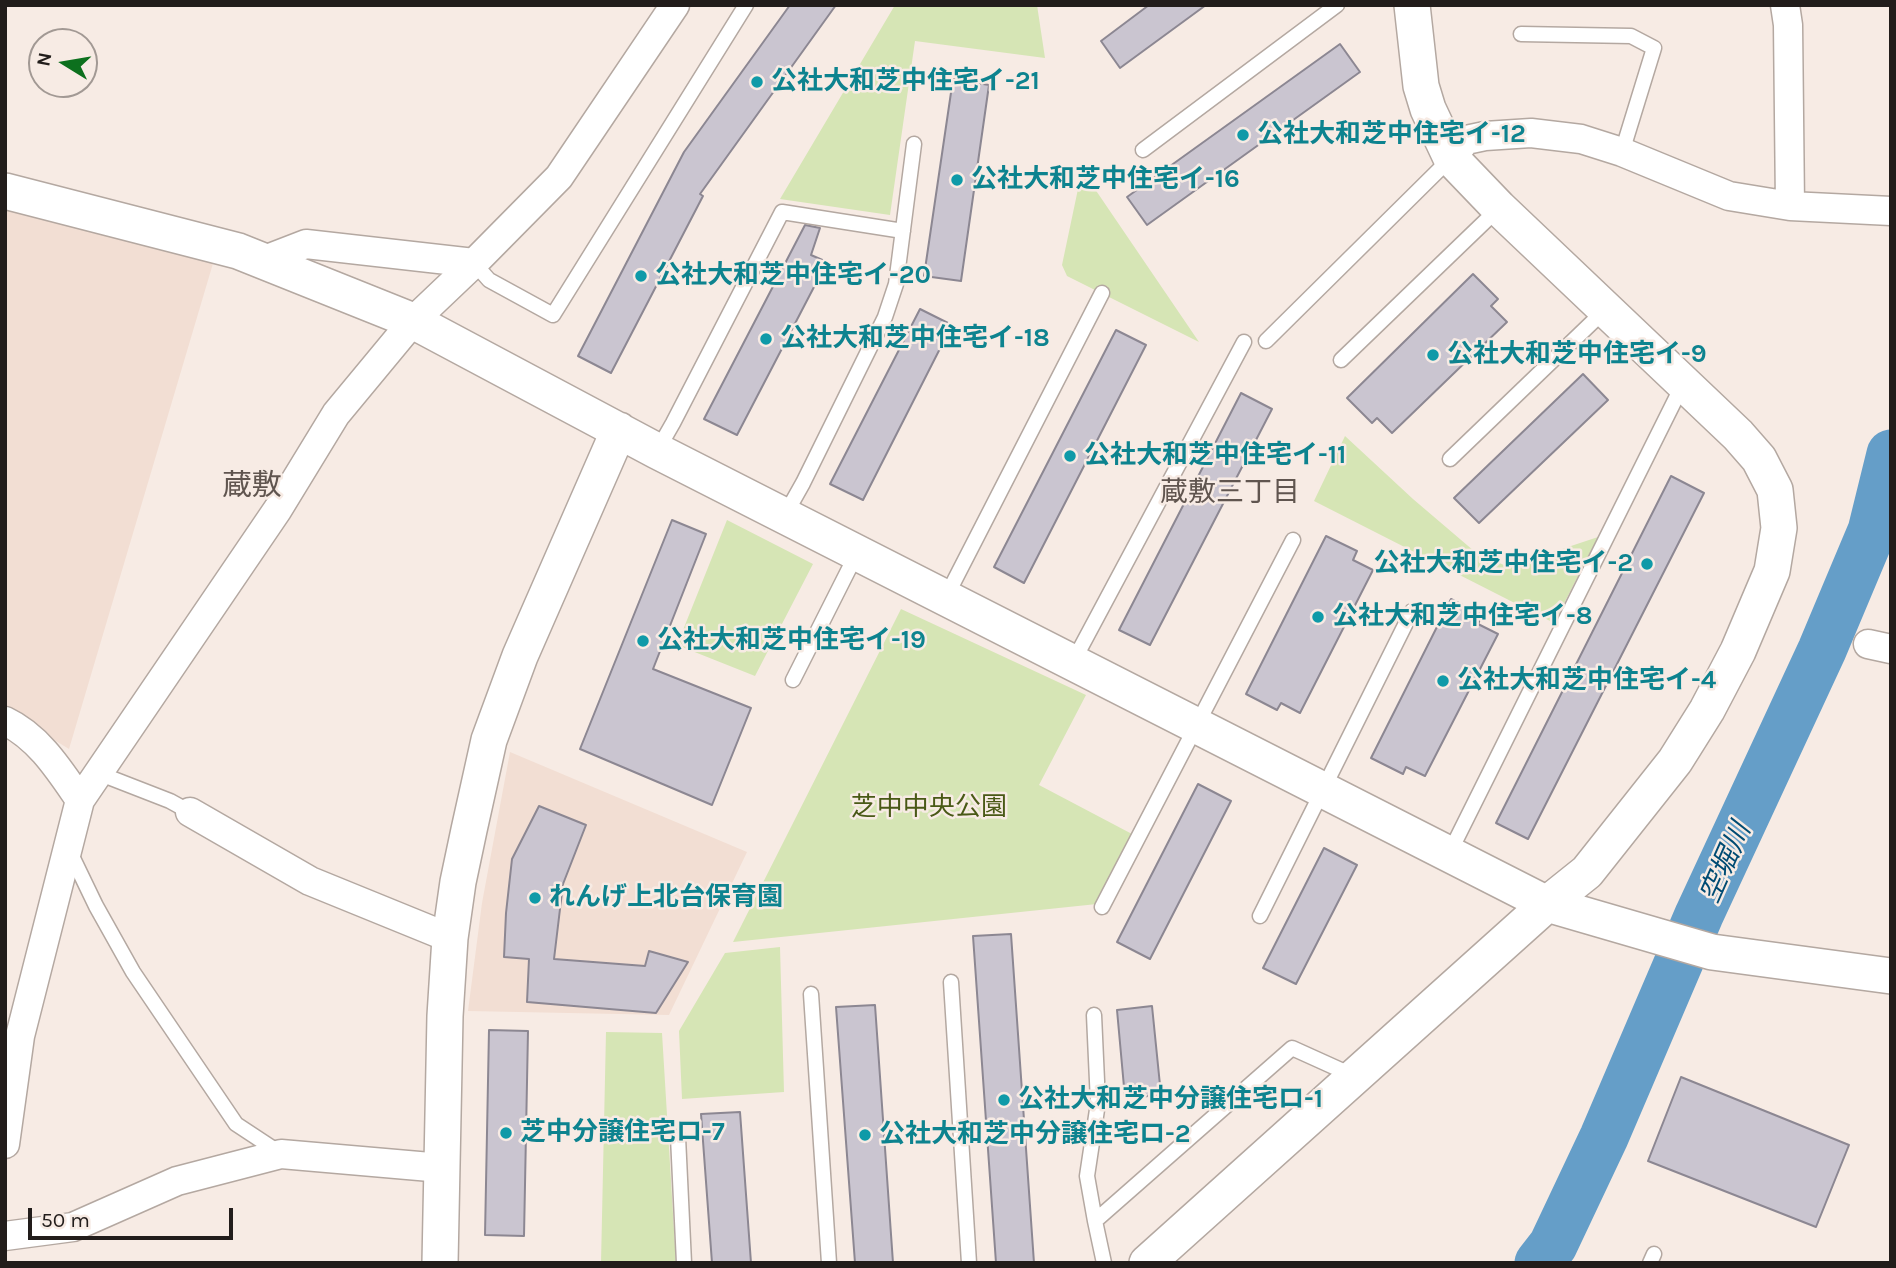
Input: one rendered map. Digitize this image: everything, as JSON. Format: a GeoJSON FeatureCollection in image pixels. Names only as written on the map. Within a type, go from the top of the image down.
{"type":"FeatureCollection","features":[{"type":"Feature","properties":{"kind":"street"},"geometry":{"type":"LineString","coordinates":[[5,1144],[13,1035],[80,800],[278,509],[336,414],[413,321],[559,177],[675,5]]}},
{"type":"Feature","properties":{"kind":"street"},"geometry":{"type":"LineString","coordinates":[[1147,1263],[1547,904],[1587,872],[1675,761],[1707,710],[1738,652],[1772,571],[1779,528],[1775,490],[1759,459],[1738,435],[1499,208],[1451,158],[1428,109],[1421,86],[1412,5]]}},
{"type":"Feature","properties":{"kind":"street"},"geometry":{"type":"LineString","coordinates":[[1785,5],[1788,25],[1790,206]]}},
{"type":"Feature","properties":{"kind":"street"},"geometry":{"type":"LineString","coordinates":[[1451,158],[1466,140],[1531,132],[1581,139],[1622,152],[1730,196],[1790,206],[1891,211]]}},
{"type":"Feature","properties":{"kind":"street"},"geometry":{"type":"LineString","coordinates":[[5,191],[238,251],[413,321],[657,451],[1448,856],[1547,904],[1663,939],[1732,956],[1891,976]]}},
{"type":"Feature","properties":{"kind":"street"},"geometry":{"type":"LineString","coordinates":[[262,261],[306,244],[474,263]]}},
{"type":"Feature","properties":{"kind":"street"},"geometry":{"type":"LineString","coordinates":[[440,1263],[445,1016],[450,938],[458,882],[489,740],[520,656],[619,430]]}},
{"type":"Feature","properties":{"kind":"street"},"geometry":{"type":"LineString","coordinates":[[5,721],[16,726],[50,756],[80,800]]}},
{"type":"Feature","properties":{"kind":"street"},"geometry":{"type":"LineString","coordinates":[[190,812],[310,881],[450,938]]}},
{"type":"Feature","properties":{"kind":"street"},"geometry":{"type":"LineString","coordinates":[[5,1236],[73,1227],[177,1181],[281,1154],[442,1168]]}},
{"type":"Feature","properties":{"kind":"lane"},"geometry":{"type":"LineString","coordinates":[[474,263],[489,280],[553,315],[746,5]]}},
{"type":"Feature","properties":{"kind":"lane"},"geometry":{"type":"LineString","coordinates":[[1143,150],[1337,5]]}},
{"type":"Feature","properties":{"kind":"lane"},"geometry":{"type":"LineString","coordinates":[[1521,34],[1631,36],[1654,48],[1622,152]]}},
{"type":"Feature","properties":{"kind":"lane"},"geometry":{"type":"LineString","coordinates":[[784,516],[885,317],[896,284],[914,145]]}},
{"type":"Feature","properties":{"kind":"lane"},"geometry":{"type":"LineString","coordinates":[[1266,341],[1451,158]]}},
{"type":"Feature","properties":{"kind":"lane"},"geometry":{"type":"LineString","coordinates":[[1341,360],[1499,208]]}},
{"type":"Feature","properties":{"kind":"lane"},"geometry":{"type":"LineString","coordinates":[[657,451],[782,212],[903,231]]}},
{"type":"Feature","properties":{"kind":"lane"},"geometry":{"type":"LineString","coordinates":[[945,599],[1102,293]]}},
{"type":"Feature","properties":{"kind":"lane"},"geometry":{"type":"LineString","coordinates":[[1450,459],[1606,309]]}},
{"type":"Feature","properties":{"kind":"lane"},"geometry":{"type":"LineString","coordinates":[[1072,663],[1244,342]]}},
{"type":"Feature","properties":{"kind":"lane"},"geometry":{"type":"LineString","coordinates":[[1448,856],[1684,383]]}},
{"type":"Feature","properties":{"kind":"lane"},"geometry":{"type":"LineString","coordinates":[[1102,907],[1293,540]]}},
{"type":"Feature","properties":{"kind":"lane"},"geometry":{"type":"LineString","coordinates":[[793,680],[857,553]]}},
{"type":"Feature","properties":{"kind":"lane"},"geometry":{"type":"LineString","coordinates":[[1260,916],[1412,611]]}},
{"type":"Feature","properties":{"kind":"lane"},"geometry":{"type":"LineString","coordinates":[[98,773],[170,801],[190,812]]}},
{"type":"Feature","properties":{"kind":"lane"},"geometry":{"type":"LineString","coordinates":[[68,849],[133,972],[236,1124],[281,1154]]}},
{"type":"Feature","properties":{"kind":"lane"},"geometry":{"type":"LineString","coordinates":[[951,982],[969,1263]]}},
{"type":"Feature","properties":{"kind":"lane"},"geometry":{"type":"LineString","coordinates":[[811,994],[829,1263]]}},
{"type":"Feature","properties":{"kind":"lane"},"geometry":{"type":"LineString","coordinates":[[1094,1015],[1098,1103],[1087,1176],[1104,1263]]}},
{"type":"Feature","properties":{"kind":"lane"},"geometry":{"type":"LineString","coordinates":[[1095,1221],[1292,1048],[1354,1076]]}},
{"type":"Feature","properties":{"kind":"lane"},"geometry":{"type":"LineString","coordinates":[[678,1137],[684,1263]]}},
{"type":"Feature","properties":{"kind":"shaded area"},"geometry":{"type":"Polygon","coordinates":[[[5,205],[214,260],[69,749],[5,710],[5,205]]]}},
{"type":"Feature","properties":{"kind":"shaded area"},"geometry":{"type":"Polygon","coordinates":[[[510,752],[747,852],[669,1015],[468,1011],[482,903],[510,752]]]}},
{"type":"Feature","properties":{"kind":"green space"},"geometry":{"type":"Polygon","coordinates":[[[895,5],[1037,5],[1045,58],[915,41],[890,215],[780,199],[895,5]]]}},
{"type":"Feature","properties":{"kind":"green space"},"geometry":{"type":"Polygon","coordinates":[[[1082,170],[1199,342],[1067,276],[1062,265],[1082,170]]]}},
{"type":"Feature","properties":{"kind":"green space"},"geometry":{"type":"Polygon","coordinates":[[[1345,436],[1474,551],[1508,567],[1598,537],[1554,623],[1314,501],[1345,436]]]}},
{"type":"Feature","properties":{"kind":"green space"},"geometry":{"type":"Polygon","coordinates":[[[727,520],[813,564],[755,676],[677,645],[727,520]]]}},
{"type":"Feature","properties":{"kind":"green space","name":"芝中中央公園"},"geometry":{"type":"Polygon","coordinates":[[[901,609],[1086,695],[1039,785],[1132,834],[1097,904],[733,942],[901,609]]]}},
{"type":"Feature","properties":{"kind":"green space"},"geometry":{"type":"Polygon","coordinates":[[[780,947],[784,1092],[682,1099],[679,1031],[725,953],[780,947]]]}},
{"type":"Feature","properties":{"kind":"green space"},"geometry":{"type":"Polygon","coordinates":[[[606,1032],[662,1033],[676,1263],[601,1263],[606,1032]]]}},
{"type":"Feature","properties":{"kind":"building"},"geometry":{"type":"Polygon","coordinates":[[[790,5],[836,5],[700,194],[703,196],[611,373],[578,356],[684,152],[790,5]]]}},
{"type":"Feature","properties":{"kind":"building"},"geometry":{"type":"Polygon","coordinates":[[[1149,5],[1206,5],[1120,68],[1101,41],[1149,5]]]}},
{"type":"Feature","properties":{"kind":"building","name":"公社大和芝中住宅イ-12"},"geometry":{"type":"Polygon","coordinates":[[[1340,44],[1360,72],[1147,225],[1127,197],[1340,44]]]}},
{"type":"Feature","properties":{"kind":"building","name":"公社大和芝中住宅イ-16"},"geometry":{"type":"Polygon","coordinates":[[[953,79],[989,85],[961,281],[924,276],[953,79]]]}},
{"type":"Feature","properties":{"kind":"building","name":"公社大和芝中住宅イ-18"},"geometry":{"type":"Polygon","coordinates":[[[805,225],[820,228],[811,255],[827,262],[737,435],[704,419],[805,225]]]}},
{"type":"Feature","properties":{"kind":"building","name":"公社大和芝中住宅イ-9"},"geometry":{"type":"Polygon","coordinates":[[[1473,274],[1498,299],[1491,306],[1507,322],[1392,433],[1377,418],[1372,423],[1347,398],[1473,274]]]}},
{"type":"Feature","properties":{"kind":"building","name":"公社大和芝中住宅イ-18"},"geometry":{"type":"Polygon","coordinates":[[[920,309],[952,325],[863,500],[830,484],[920,309]]]}},
{"type":"Feature","properties":{"kind":"building","name":"公社大和芝中住宅イ-11"},"geometry":{"type":"Polygon","coordinates":[[[1116,330],[1146,345],[1024,583],[994,567],[1116,330]]]}},
{"type":"Feature","properties":{"kind":"building"},"geometry":{"type":"Polygon","coordinates":[[[1583,374],[1608,400],[1479,523],[1454,498],[1583,374]]]}},
{"type":"Feature","properties":{"kind":"building"},"geometry":{"type":"Polygon","coordinates":[[[1241,393],[1272,409],[1150,645],[1119,630],[1241,393]]]}},
{"type":"Feature","properties":{"kind":"building"},"geometry":{"type":"Polygon","coordinates":[[[1671,476],[1704,493],[1528,839],[1496,823],[1671,476]]]}},
{"type":"Feature","properties":{"kind":"building"},"geometry":{"type":"Polygon","coordinates":[[[672,520],[706,534],[653,669],[751,708],[712,805],[580,749],[672,520]]]}},
{"type":"Feature","properties":{"kind":"building","name":"公社大和芝中住宅イ-8"},"geometry":{"type":"Polygon","coordinates":[[[1326,536],[1357,551],[1353,560],[1373,570],[1300,713],[1281,703],[1277,710],[1246,694],[1326,536]]]}},
{"type":"Feature","properties":{"kind":"building","name":"公社大和芝中住宅イ-4"},"geometry":{"type":"Polygon","coordinates":[[[1451,599],[1482,615],[1478,624],[1498,634],[1425,776],[1406,767],[1403,774],[1371,758],[1451,599]]]}},
{"type":"Feature","properties":{"kind":"building"},"geometry":{"type":"Polygon","coordinates":[[[1198,784],[1231,801],[1150,959],[1117,942],[1198,784]]]}},
{"type":"Feature","properties":{"kind":"building","name":"れんげ上北台保育園"},"geometry":{"type":"Polygon","coordinates":[[[539,806],[586,825],[563,884],[554,959],[645,966],[649,951],[688,962],[656,1013],[527,1002],[529,959],[504,957],[506,913],[512,859],[539,806]]]}},
{"type":"Feature","properties":{"kind":"building"},"geometry":{"type":"Polygon","coordinates":[[[1324,848],[1357,865],[1296,984],[1263,968],[1324,848]]]}},
{"type":"Feature","properties":{"kind":"building","name":"公社大和芝中分譲住宅ロ-1"},"geometry":{"type":"Polygon","coordinates":[[[1011,934],[1034,1263],[996,1263],[973,936],[1011,934]]]}},
{"type":"Feature","properties":{"kind":"building","name":"公社大和芝中分譲住宅ロ-2"},"geometry":{"type":"Polygon","coordinates":[[[875,1005],[893,1263],[855,1263],[836,1007],[875,1005]]]}},
{"type":"Feature","properties":{"kind":"building"},"geometry":{"type":"Polygon","coordinates":[[[1152,1006],[1161,1095],[1125,1098],[1117,1010],[1152,1006]]]}},
{"type":"Feature","properties":{"kind":"building","name":"芝中分譲住宅ロ-7"},"geometry":{"type":"Polygon","coordinates":[[[489,1030],[528,1031],[524,1236],[485,1235],[489,1030]]]}},
{"type":"Feature","properties":{"kind":"building"},"geometry":{"type":"Polygon","coordinates":[[[1681,1077],[1849,1145],[1816,1227],[1648,1161],[1681,1077]]]}},
{"type":"Feature","properties":{"kind":"building"},"geometry":{"type":"Polygon","coordinates":[[[740,1112],[751,1263],[712,1263],[701,1114],[740,1112]]]}},
{"type":"Feature","properties":{"kind":"waterway","name":"空堀川"},"geometry":{"type":"LineString","coordinates":[[1539,1263],[1553,1245],[1604,1137],[1699,915],[1822,650],[1872,531],[1891,454]]}},
{"type":"Feature","properties":{"kind":"place","name":"公社大和芝中住宅イ-21"},"geometry":{"type":"Point","coordinates":[757,82]}},
{"type":"Feature","properties":{"kind":"place","name":"公社大和芝中住宅イ-12"},"geometry":{"type":"Point","coordinates":[1243,135]}},
{"type":"Feature","properties":{"kind":"place","name":"公社大和芝中住宅イ-16"},"geometry":{"type":"Point","coordinates":[957,180]}},
{"type":"Feature","properties":{"kind":"place","name":"公社大和芝中住宅イ-20"},"geometry":{"type":"Point","coordinates":[641,276]}},
{"type":"Feature","properties":{"kind":"place","name":"公社大和芝中住宅イ-18"},"geometry":{"type":"Point","coordinates":[766,339]}},
{"type":"Feature","properties":{"kind":"place","name":"公社大和芝中住宅イ-9"},"geometry":{"type":"Point","coordinates":[1433,355]}},
{"type":"Feature","properties":{"kind":"place","name":"公社大和芝中住宅イ-11"},"geometry":{"type":"Point","coordinates":[1070,456]}},
{"type":"Feature","properties":{"kind":"place","name":"公社大和芝中住宅イ-2"},"geometry":{"type":"Point","coordinates":[1647,564]}},
{"type":"Feature","properties":{"kind":"place","name":"公社大和芝中住宅イ-8"},"geometry":{"type":"Point","coordinates":[1318,617]}},
{"type":"Feature","properties":{"kind":"place","name":"公社大和芝中住宅イ-19"},"geometry":{"type":"Point","coordinates":[643,641]}},
{"type":"Feature","properties":{"kind":"place","name":"公社大和芝中住宅イ-4"},"geometry":{"type":"Point","coordinates":[1443,681]}},
{"type":"Feature","properties":{"kind":"place","name":"れんげ上北台保育園"},"geometry":{"type":"Point","coordinates":[535,898]}},
{"type":"Feature","properties":{"kind":"place","name":"公社大和芝中分譲住宅ロ-1"},"geometry":{"type":"Point","coordinates":[1004,1100]}},
{"type":"Feature","properties":{"kind":"place","name":"芝中分譲住宅ロ-7"},"geometry":{"type":"Point","coordinates":[506,1133]}},
{"type":"Feature","properties":{"kind":"place","name":"公社大和芝中分譲住宅ロ-2"},"geometry":{"type":"Point","coordinates":[865,1135]}},
{"type":"Feature","properties":{"kind":"district","name":"蔵敷"},"geometry":{"type":"Point","coordinates":[252,486]}},
{"type":"Feature","properties":{"kind":"district","name":"蔵敷三丁目"},"geometry":{"type":"Point","coordinates":[1230,493]}}]}
